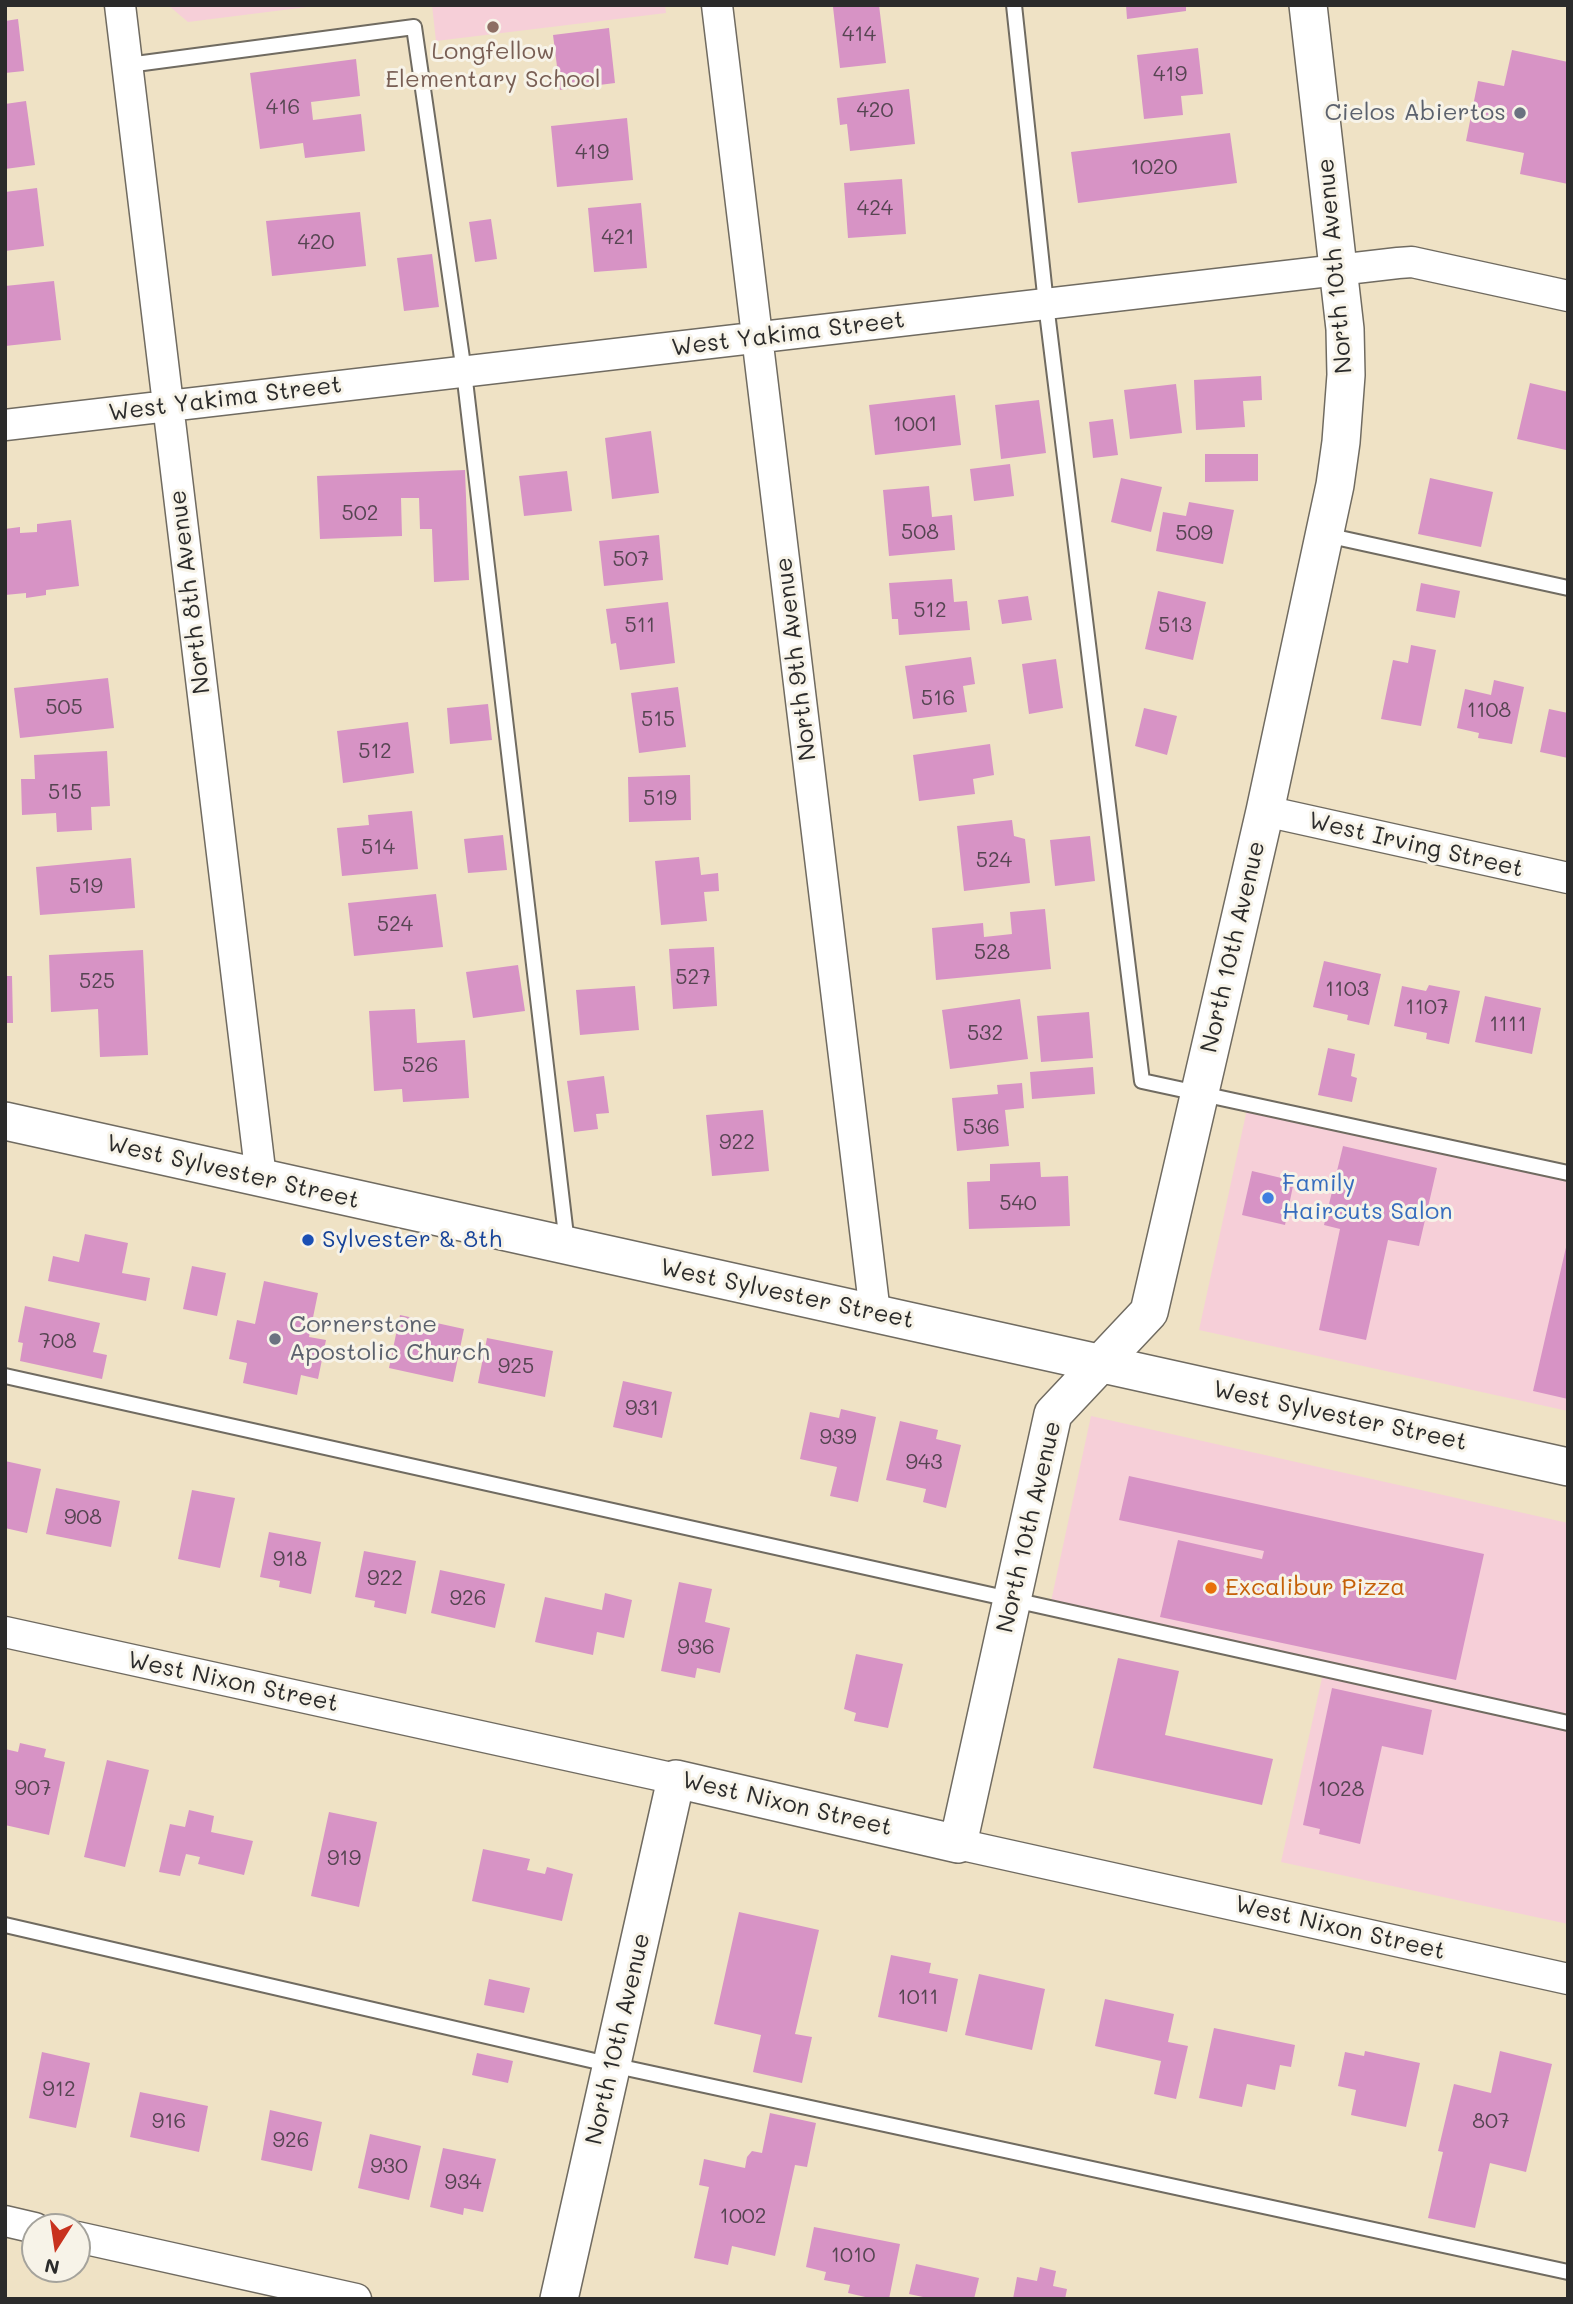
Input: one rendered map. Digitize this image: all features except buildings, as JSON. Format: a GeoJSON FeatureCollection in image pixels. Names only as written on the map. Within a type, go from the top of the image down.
{"type":"FeatureCollection","features":[{"type":"Feature","properties":{"kind":"street","name":"North 8th Avenue"},"geometry":{"type":"LineString","coordinates":[[120,5],[261,1178]]}},
{"type":"Feature","properties":{"kind":"street","name":"North 9th Avenue"},"geometry":{"type":"LineString","coordinates":[[717,5],[875,1313]]}},
{"type":"Feature","properties":{"kind":"street","name":"North 10th Avenue"},"geometry":{"type":"LineString","coordinates":[[958,1844],[1053,1414],[1149,1312],[1265,811],[1335,485],[1345,410],[1345,329],[1308,5]]}},
{"type":"Feature","properties":{"kind":"street","name":"West Yakima Street"},"geometry":{"type":"LineString","coordinates":[[5,425],[1412,262],[1568,296]]}},
{"type":"Feature","properties":{"kind":"street","name":"West Irving Street"},"geometry":{"type":"LineString","coordinates":[[1265,811],[1568,878]]}},
{"type":"Feature","properties":{"kind":"street","name":"West Sylvester Street"},"geometry":{"type":"LineString","coordinates":[[5,1121],[1568,1467]]}},
{"type":"Feature","properties":{"kind":"street","name":"West Nixon Street"},"geometry":{"type":"LineString","coordinates":[[5,1633],[676,1779],[1568,1979]]}},
{"type":"Feature","properties":{"kind":"street","name":"North 10th Avenue"},"geometry":{"type":"LineString","coordinates":[[559,2299],[676,1779]]}},
{"type":"Feature","properties":{"kind":"street"},"geometry":{"type":"LineString","coordinates":[[91,2240],[356,2299]]}},
{"type":"Feature","properties":{"kind":"lane"},"geometry":{"type":"LineString","coordinates":[[1014,5],[1046,304],[1142,1080],[1568,1173]]}},
{"type":"Feature","properties":{"kind":"lane"},"geometry":{"type":"LineString","coordinates":[[128,65],[415,27],[464,372],[567,1245]]}},
{"type":"Feature","properties":{"kind":"lane"},"geometry":{"type":"LineString","coordinates":[[1324,535],[1568,588]]}},
{"type":"Feature","properties":{"kind":"lane"},"geometry":{"type":"LineString","coordinates":[[5,1376],[1568,1723]]}},
{"type":"Feature","properties":{"kind":"lane"},"geometry":{"type":"LineString","coordinates":[[5,1925],[612,2065],[1568,2272]]}},
{"type":"Feature","properties":{"kind":"shaded area","name":"Longfellow Elementary School"},"geometry":{"type":"Polygon","coordinates":[[[168,5],[323,5],[188,22],[168,5]]]}},
{"type":"Feature","properties":{"kind":"shaded area","name":"Longfellow Elementary School"},"geometry":{"type":"Polygon","coordinates":[[[432,5],[665,5],[666,13],[436,41],[432,5]]]}},
{"type":"Feature","properties":{"kind":"shaded area"},"geometry":{"type":"Polygon","coordinates":[[[1249,1100],[1568,1170],[1568,1411],[1199,1330],[1249,1100]]]}},
{"type":"Feature","properties":{"kind":"shaded area"},"geometry":{"type":"Polygon","coordinates":[[[1091,1416],[1568,1523],[1568,1924],[1281,1862],[1324,1669],[1050,1606],[1091,1416]]]}},
{"type":"Feature","properties":{"kind":"place","name":"Longfellow Elementary School"},"geometry":{"type":"Point","coordinates":[493,27]}},
{"type":"Feature","properties":{"kind":"place","name":"Cielos Abiertos"},"geometry":{"type":"Point","coordinates":[1520,113]}},
{"type":"Feature","properties":{"kind":"place","name":"Family Haircuts Salon"},"geometry":{"type":"Point","coordinates":[1268,1198]}},
{"type":"Feature","properties":{"kind":"place","name":"Sylvester & 8th"},"geometry":{"type":"Point","coordinates":[308,1240]}},
{"type":"Feature","properties":{"kind":"place","name":"Cornerstone Apostolic Church"},"geometry":{"type":"Point","coordinates":[275,1339]}},
{"type":"Feature","properties":{"kind":"place","name":"Excalibur Pizza"},"geometry":{"type":"Point","coordinates":[1211,1588]}}]}
